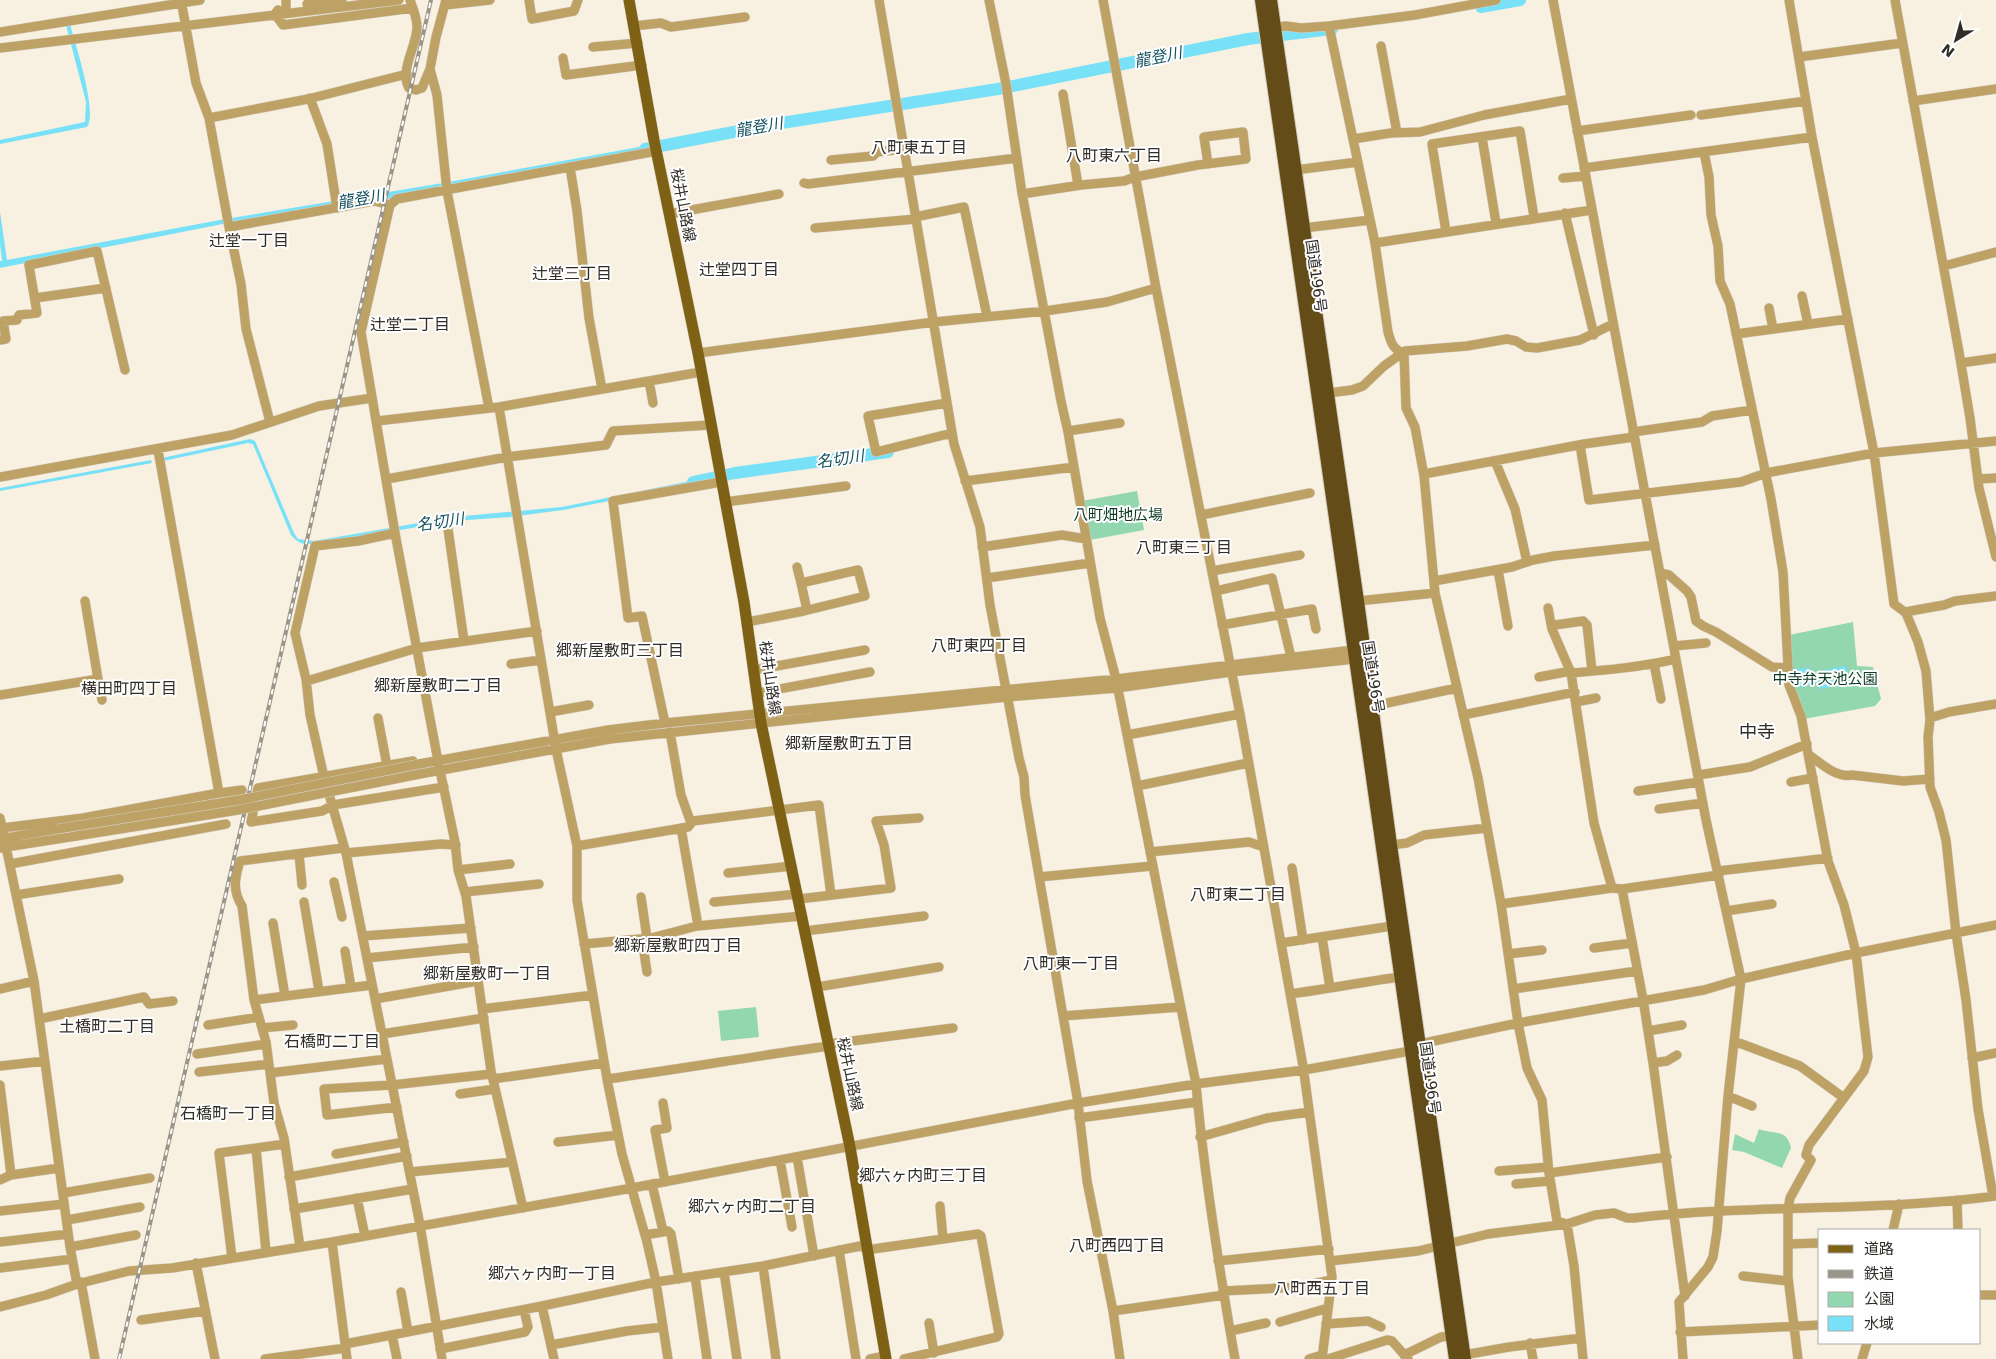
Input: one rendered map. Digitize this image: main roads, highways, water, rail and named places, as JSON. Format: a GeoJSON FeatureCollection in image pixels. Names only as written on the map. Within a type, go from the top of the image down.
{"type":"FeatureCollection","features":[{"type":"Feature","properties":{"kind":"highway","name":"国道196号"},"geometry":{"type":"LineString","coordinates":[[1261,0],[1270,34],[1304,228],[1358,601],[1358,654],[1373,706],[1415,1047],[1461,1358]]}},
{"type":"Feature","properties":{"kind":"highway","name":"国道196号"},"geometry":{"type":"LineString","coordinates":[[1271,0],[1270,34],[1358,654],[1392,926],[1400,977],[1415,1047]]}},
{"type":"Feature","properties":{"kind":"highway","name":"国道196号"},"geometry":{"type":"LineString","coordinates":[[1444,1246],[1451,1336],[1461,1358]]}},
{"type":"Feature","properties":{"kind":"main road","name":"桜井山路線"},"geometry":{"type":"LineString","coordinates":[[629,0],[656,151],[698,353],[747,622],[761,719],[850,1147],[886,1358]]}},
{"type":"Feature","properties":{"kind":"water"},"geometry":{"type":"Polygon","coordinates":[[[70,24],[88,93],[90,119],[87,127],[0,144],[0,140],[85,122],[86,102],[66,25],[70,24]]]}},
{"type":"Feature","properties":{"kind":"water"},"geometry":{"type":"Polygon","coordinates":[[[650,145],[651,151],[390,199],[382,198],[238,221],[0,268],[0,261],[2,261],[0,212],[7,260],[225,219],[443,183],[650,145]]]}},
{"type":"Feature","properties":{"kind":"water"},"geometry":{"type":"Polygon","coordinates":[[[250,439],[255,441],[294,533],[298,539],[314,541],[453,517],[562,507],[710,477],[711,481],[563,510],[510,517],[454,521],[322,543],[305,544],[291,535],[253,444],[248,443],[163,461],[162,458],[250,439]]]}},
{"type":"Feature","properties":{"kind":"water"},"geometry":{"type":"Polygon","coordinates":[[[151,460],[152,463],[0,491],[0,488],[151,460]]]}},
{"type":"Feature","properties":{"kind":"water"},"geometry":{"type":"Polygon","coordinates":[[[1846,666],[1847,677],[1839,677],[1838,673],[1833,673],[1834,686],[1821,689],[1817,683],[1817,678],[1819,678],[1819,683],[1824,683],[1822,675],[1825,674],[1824,670],[1846,666]]]}},
{"type":"Feature","properties":{"kind":"water"},"geometry":{"type":"Polygon","coordinates":[[[1810,668],[1810,675],[1813,677],[1814,684],[1794,688],[1793,669],[1810,668]]]}},
{"type":"Feature","properties":{"kind":"waterway","name":"龍登川"},"geometry":{"type":"LineString","coordinates":[[1481,7],[1520,0]]}},
{"type":"Feature","properties":{"kind":"waterway","name":"龍登川"},"geometry":{"type":"LineString","coordinates":[[645,149],[775,124],[998,89],[1248,39],[1332,29]]}},
{"type":"Feature","properties":{"kind":"waterway","name":"名切川"},"geometry":{"type":"LineString","coordinates":[[693,482],[735,473],[888,452]]}},
{"type":"Feature","properties":{"kind":"railway"},"geometry":{"type":"LineString","coordinates":[[119,1359],[431,0]]}},
{"type":"Feature","properties":{"kind":"district","name":"八町東五丁目"},"geometry":{"type":"Point","coordinates":[919,147]}},
{"type":"Feature","properties":{"kind":"district","name":"八町東六丁目"},"geometry":{"type":"Point","coordinates":[1114,155]}},
{"type":"Feature","properties":{"kind":"district","name":"辻堂一丁目"},"geometry":{"type":"Point","coordinates":[249,240]}},
{"type":"Feature","properties":{"kind":"district","name":"辻堂四丁目"},"geometry":{"type":"Point","coordinates":[739,269]}},
{"type":"Feature","properties":{"kind":"district","name":"辻堂三丁目"},"geometry":{"type":"Point","coordinates":[572,273]}},
{"type":"Feature","properties":{"kind":"district","name":"辻堂二丁目"},"geometry":{"type":"Point","coordinates":[410,324]}},
{"type":"Feature","properties":{"kind":"district","name":"八町東三丁目"},"geometry":{"type":"Point","coordinates":[1184,547]}},
{"type":"Feature","properties":{"kind":"district","name":"八町東四丁目"},"geometry":{"type":"Point","coordinates":[979,645]}},
{"type":"Feature","properties":{"kind":"district","name":"郷新屋敷町三丁目"},"geometry":{"type":"Point","coordinates":[620,650]}},
{"type":"Feature","properties":{"kind":"district","name":"郷新屋敷町二丁目"},"geometry":{"type":"Point","coordinates":[438,685]}},
{"type":"Feature","properties":{"kind":"district","name":"横田町四丁目"},"geometry":{"type":"Point","coordinates":[129,688]}},
{"type":"Feature","properties":{"kind":"district","name":"中寺"},"geometry":{"type":"Point","coordinates":[1757,731]}},
{"type":"Feature","properties":{"kind":"district","name":"郷新屋敷町五丁目"},"geometry":{"type":"Point","coordinates":[849,743]}},
{"type":"Feature","properties":{"kind":"district","name":"八町東二丁目"},"geometry":{"type":"Point","coordinates":[1238,894]}},
{"type":"Feature","properties":{"kind":"district","name":"郷新屋敷町四丁目"},"geometry":{"type":"Point","coordinates":[678,945]}},
{"type":"Feature","properties":{"kind":"district","name":"八町東一丁目"},"geometry":{"type":"Point","coordinates":[1071,963]}},
{"type":"Feature","properties":{"kind":"district","name":"郷新屋敷町一丁目"},"geometry":{"type":"Point","coordinates":[487,973]}},
{"type":"Feature","properties":{"kind":"district","name":"土橋町二丁目"},"geometry":{"type":"Point","coordinates":[107,1026]}},
{"type":"Feature","properties":{"kind":"district","name":"石橋町二丁目"},"geometry":{"type":"Point","coordinates":[332,1041]}},
{"type":"Feature","properties":{"kind":"district","name":"石橋町一丁目"},"geometry":{"type":"Point","coordinates":[228,1113]}},
{"type":"Feature","properties":{"kind":"district","name":"郷六ヶ内町三丁目"},"geometry":{"type":"Point","coordinates":[923,1175]}},
{"type":"Feature","properties":{"kind":"district","name":"郷六ヶ内町二丁目"},"geometry":{"type":"Point","coordinates":[752,1206]}},
{"type":"Feature","properties":{"kind":"district","name":"八町西四丁目"},"geometry":{"type":"Point","coordinates":[1117,1245]}},
{"type":"Feature","properties":{"kind":"district","name":"郷六ヶ内町一丁目"},"geometry":{"type":"Point","coordinates":[552,1273]}},
{"type":"Feature","properties":{"kind":"district","name":"八町西五丁目"},"geometry":{"type":"Point","coordinates":[1322,1288]}},
{"type":"Feature","properties":{"kind":"park label","name":"八町畑地広場"},"geometry":{"type":"Point","coordinates":[1118,515]}},
{"type":"Feature","properties":{"kind":"park label","name":"中寺弁天池公園"},"geometry":{"type":"Point","coordinates":[1825,679]}}]}
